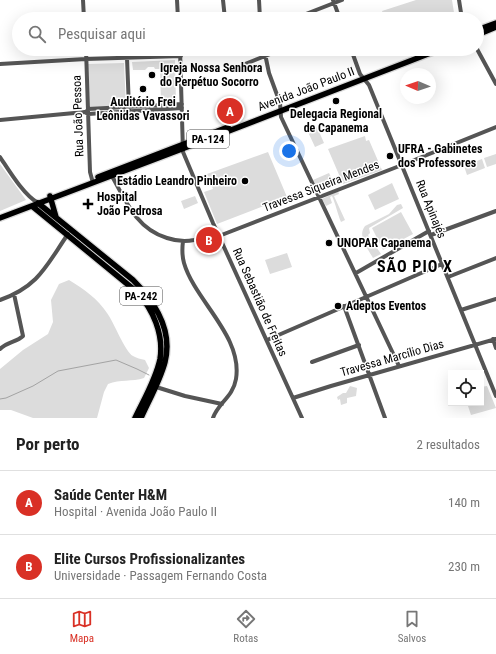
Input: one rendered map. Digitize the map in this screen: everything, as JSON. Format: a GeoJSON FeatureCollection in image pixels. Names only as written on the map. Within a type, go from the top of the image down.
{"type":"FeatureCollection","features":[{"type":"Feature","properties":{"kind":"main road"},"geometry":{"type":"LineString","coordinates":[[484,27],[496,23]]}},
{"type":"Feature","properties":{"kind":"main road"},"geometry":{"type":"LineString","coordinates":[[484,32],[496,27]]}},
{"type":"Feature","properties":{"kind":"main road","name":"Avenida João Paulo II"},"geometry":{"type":"LineString","coordinates":[[92,181],[112,176],[417,56]]}},
{"type":"Feature","properties":{"kind":"main road","name":"Avenida João Paulo II"},"geometry":{"type":"LineString","coordinates":[[0,215],[183,147]]}},
{"type":"Feature","properties":{"kind":"main road"},"geometry":{"type":"LineString","coordinates":[[50,197],[57,219]]}},
{"type":"Feature","properties":{"kind":"main road","name":"Avenida João Paulo II"},"geometry":{"type":"LineString","coordinates":[[0,218],[36,202]]}},
{"type":"Feature","properties":{"kind":"main road","name":"PA-242"},"geometry":{"type":"LineString","coordinates":[[36,202],[39,211],[69,232],[119,273],[144,296],[155,321],[164,350],[141,418]]}},
{"type":"Feature","properties":{"kind":"main road","name":"PA-242"},"geometry":{"type":"LineString","coordinates":[[36,202],[57,219],[69,232]]}},
{"type":"Feature","properties":{"kind":"main road","name":"PA-242"},"geometry":{"type":"LineString","coordinates":[[135,418],[153,386]]}},
{"type":"Feature","properties":{"kind":"street"},"geometry":{"type":"LineString","coordinates":[[83,0],[84,12]]}},
{"type":"Feature","properties":{"kind":"street"},"geometry":{"type":"LineString","coordinates":[[177,0],[178,12]]}},
{"type":"Feature","properties":{"kind":"street"},"geometry":{"type":"LineString","coordinates":[[223,0],[225,12]]}},
{"type":"Feature","properties":{"kind":"street"},"geometry":{"type":"LineString","coordinates":[[259,0],[260,12]]}},
{"type":"Feature","properties":{"kind":"street"},"geometry":{"type":"LineString","coordinates":[[309,12],[333,1],[342,0]]}},
{"type":"Feature","properties":{"kind":"street"},"geometry":{"type":"LineString","coordinates":[[459,0],[461,12]]}},
{"type":"Feature","properties":{"kind":"street"},"geometry":{"type":"LineString","coordinates":[[333,1],[337,12]]}},
{"type":"Feature","properties":{"kind":"street"},"geometry":{"type":"LineString","coordinates":[[0,64],[145,56]]}},
{"type":"Feature","properties":{"kind":"street"},"geometry":{"type":"LineString","coordinates":[[180,56],[183,147]]}},
{"type":"Feature","properties":{"kind":"street","name":"Rua Apinajés"},"geometry":{"type":"LineString","coordinates":[[354,56],[363,77],[368,83],[496,396]]}},
{"type":"Feature","properties":{"kind":"street"},"geometry":{"type":"LineString","coordinates":[[481,56],[496,84]]}},
{"type":"Feature","properties":{"kind":"street"},"geometry":{"type":"LineString","coordinates":[[240,66],[265,57],[281,116],[399,366]]}},
{"type":"Feature","properties":{"kind":"street"},"geometry":{"type":"LineString","coordinates":[[127,58],[130,109]]}},
{"type":"Feature","properties":{"kind":"street","name":"Rua João Pessoa"},"geometry":{"type":"LineString","coordinates":[[86,59],[87,112],[90,172],[92,181]]}},
{"type":"Feature","properties":{"kind":"street"},"geometry":{"type":"LineString","coordinates":[[0,120],[87,112],[182,106]]}},
{"type":"Feature","properties":{"kind":"street","name":"Travessa Siqueira Mendes"},"geometry":{"type":"LineString","coordinates":[[219,236],[496,127]]}},
{"type":"Feature","properties":{"kind":"street","name":"Rua Sebastião de Freitas"},"geometry":{"type":"LineString","coordinates":[[183,147],[219,236],[302,418]]}},
{"type":"Feature","properties":{"kind":"street"},"geometry":{"type":"LineString","coordinates":[[0,157],[15,179],[36,202]]}},
{"type":"Feature","properties":{"kind":"street"},"geometry":{"type":"LineString","coordinates":[[112,176],[131,211],[144,226],[162,237],[183,241],[196,240],[216,229]]}},
{"type":"Feature","properties":{"kind":"street"},"geometry":{"type":"LineString","coordinates":[[356,273],[430,233],[496,211]]}},
{"type":"Feature","properties":{"kind":"street"},"geometry":{"type":"LineString","coordinates":[[0,300],[28,286],[38,277],[69,232]]}},
{"type":"Feature","properties":{"kind":"street"},"geometry":{"type":"LineString","coordinates":[[183,241],[183,255],[186,269],[224,332],[229,342],[235,362],[236,372],[233,389],[217,410],[213,418]]}},
{"type":"Feature","properties":{"kind":"street"},"geometry":{"type":"LineString","coordinates":[[448,277],[496,258]]}},
{"type":"Feature","properties":{"kind":"street"},"geometry":{"type":"LineString","coordinates":[[267,340],[442,264]]}},
{"type":"Feature","properties":{"kind":"street"},"geometry":{"type":"LineString","coordinates":[[0,349],[4,345],[15,342],[23,336],[20,315],[14,294]]}},
{"type":"Feature","properties":{"kind":"street"},"geometry":{"type":"LineString","coordinates":[[461,310],[496,299]]}},
{"type":"Feature","properties":{"kind":"street"},"geometry":{"type":"LineString","coordinates":[[344,306],[385,418]]}},
{"type":"Feature","properties":{"kind":"street"},"geometry":{"type":"LineString","coordinates":[[494,339],[496,348]]}},
{"type":"Feature","properties":{"kind":"street","name":"Travessa Marcílio Dias"},"geometry":{"type":"LineString","coordinates":[[293,398],[494,339]]}},
{"type":"Feature","properties":{"kind":"street"},"geometry":{"type":"LineString","coordinates":[[312,362],[359,345]]}},
{"type":"Feature","properties":{"kind":"street"},"geometry":{"type":"LineString","coordinates":[[153,386],[185,396],[222,404]]}},
{"type":"Feature","properties":{"kind":"shaded area"},"geometry":{"type":"Polygon","coordinates":[[[416,0],[452,0],[454,12],[382,12],[416,0]]]}},
{"type":"Feature","properties":{"kind":"shaded area"},"geometry":{"type":"Polygon","coordinates":[[[175,60],[176,104],[161,104],[160,69],[148,67],[145,70],[133,70],[132,62],[175,60]]]}},
{"type":"Feature","properties":{"kind":"shaded area"},"geometry":{"type":"Polygon","coordinates":[[[124,63],[126,106],[89,109],[88,64],[124,63]]]}},
{"type":"Feature","properties":{"kind":"shaded area"},"geometry":{"type":"Polygon","coordinates":[[[317,127],[324,143],[315,147],[308,132],[317,127]]]}},
{"type":"Feature","properties":{"kind":"shaded area"},"geometry":{"type":"Polygon","coordinates":[[[365,136],[366,141],[369,140],[382,170],[343,184],[328,149],[365,136]]]}},
{"type":"Feature","properties":{"kind":"shaded area","name":"Estádio Leandro Pinheiro"},"geometry":{"type":"Polygon","coordinates":[[[268,152],[287,197],[217,224],[204,192],[213,189],[207,174],[268,152]]]}},
{"type":"Feature","properties":{"kind":"shaded area"},"geometry":{"type":"Polygon","coordinates":[[[496,154],[496,164],[487,167],[484,158],[496,154]]]}},
{"type":"Feature","properties":{"kind":"shaded area"},"geometry":{"type":"Polygon","coordinates":[[[482,159],[485,168],[467,175],[464,166],[482,159]]]}},
{"type":"Feature","properties":{"kind":"shaded area"},"geometry":{"type":"Polygon","coordinates":[[[0,164],[26,200],[0,211],[0,164]]]}},
{"type":"Feature","properties":{"kind":"shaded area"},"geometry":{"type":"Polygon","coordinates":[[[329,173],[335,186],[319,192],[313,180],[329,173]]]}},
{"type":"Feature","properties":{"kind":"shaded area"},"geometry":{"type":"Polygon","coordinates":[[[392,183],[399,199],[375,210],[368,195],[392,183]]]}},
{"type":"Feature","properties":{"kind":"shaded area"},"geometry":{"type":"Polygon","coordinates":[[[338,191],[339,194],[334,196],[345,220],[341,222],[332,196],[330,197],[332,203],[326,206],[322,199],[338,191]]]}},
{"type":"Feature","properties":{"kind":"shaded area"},"geometry":{"type":"Polygon","coordinates":[[[195,196],[198,203],[184,209],[181,201],[195,196]]]}},
{"type":"Feature","properties":{"kind":"shaded area"},"geometry":{"type":"Polygon","coordinates":[[[401,204],[403,208],[369,228],[370,233],[368,235],[381,254],[373,258],[364,242],[362,234],[365,226],[389,214],[397,205],[401,204]]]}},
{"type":"Feature","properties":{"kind":"shaded area"},"geometry":{"type":"Polygon","coordinates":[[[401,212],[413,234],[383,250],[372,228],[401,212]]]}},
{"type":"Feature","properties":{"kind":"shaded area"},"geometry":{"type":"Polygon","coordinates":[[[287,253],[292,267],[270,274],[265,260],[287,253]]]}},
{"type":"Feature","properties":{"kind":"shaded area"},"geometry":{"type":"Polygon","coordinates":[[[69,280],[99,303],[110,317],[123,343],[130,353],[133,356],[145,360],[149,368],[144,378],[108,384],[104,392],[97,418],[33,418],[11,410],[0,410],[0,369],[23,350],[48,334],[53,322],[51,300],[59,284],[69,280]]]}},
{"type":"Feature","properties":{"kind":"shaded area"},"geometry":{"type":"Polygon","coordinates":[[[350,386],[357,388],[356,396],[347,398],[347,403],[341,405],[340,399],[338,400],[337,397],[343,393],[346,393],[350,386]]]}},
{"type":"Feature","properties":{"kind":"shaded area"},"geometry":{"type":"Polygon","coordinates":[[[484,386],[487,386],[496,408],[471,415],[468,406],[484,406],[484,386]]]}},
{"type":"Feature","properties":{"kind":"waterway"},"geometry":{"type":"LineString","coordinates":[[0,399],[6,398],[33,386],[58,371],[116,360],[149,375]]}},
{"type":"Feature","properties":{"kind":"place","name":"Igreja Nossa Senhora do Perpétuo Socorro"},"geometry":{"type":"Point","coordinates":[152,75]}},
{"type":"Feature","properties":{"kind":"place","name":"Auditório Frei Leônidas Vavassori"},"geometry":{"type":"Point","coordinates":[143,89]}},
{"type":"Feature","properties":{"kind":"place","name":"Delegacia Regional de Capanema"},"geometry":{"type":"Point","coordinates":[336,101]}},
{"type":"Feature","properties":{"kind":"place","name":"Saúde Center H&M"},"geometry":{"type":"Point","coordinates":[230,111]}},
{"type":"Feature","properties":{"kind":"place","name":"UFRA - Gabinetes dos Professores"},"geometry":{"type":"Point","coordinates":[390,156]}},
{"type":"Feature","properties":{"kind":"place","name":"Estádio Leandro Pinheiro"},"geometry":{"type":"Point","coordinates":[245,181]}},
{"type":"Feature","properties":{"kind":"place","name":"Hospital João Pedrosa"},"geometry":{"type":"Point","coordinates":[88,204]}},
{"type":"Feature","properties":{"kind":"place","name":"Elite Cursos Profissionalizantes"},"geometry":{"type":"Point","coordinates":[209,240]}},
{"type":"Feature","properties":{"kind":"place","name":"UNOPAR Capanema"},"geometry":{"type":"Point","coordinates":[329,243]}},
{"type":"Feature","properties":{"kind":"place","name":"Adeptos Eventos"},"geometry":{"type":"Point","coordinates":[338,306]}},
{"type":"Feature","properties":{"kind":"district","name":"SÃO PIO X"},"geometry":{"type":"Point","coordinates":[415,266]}}]}
